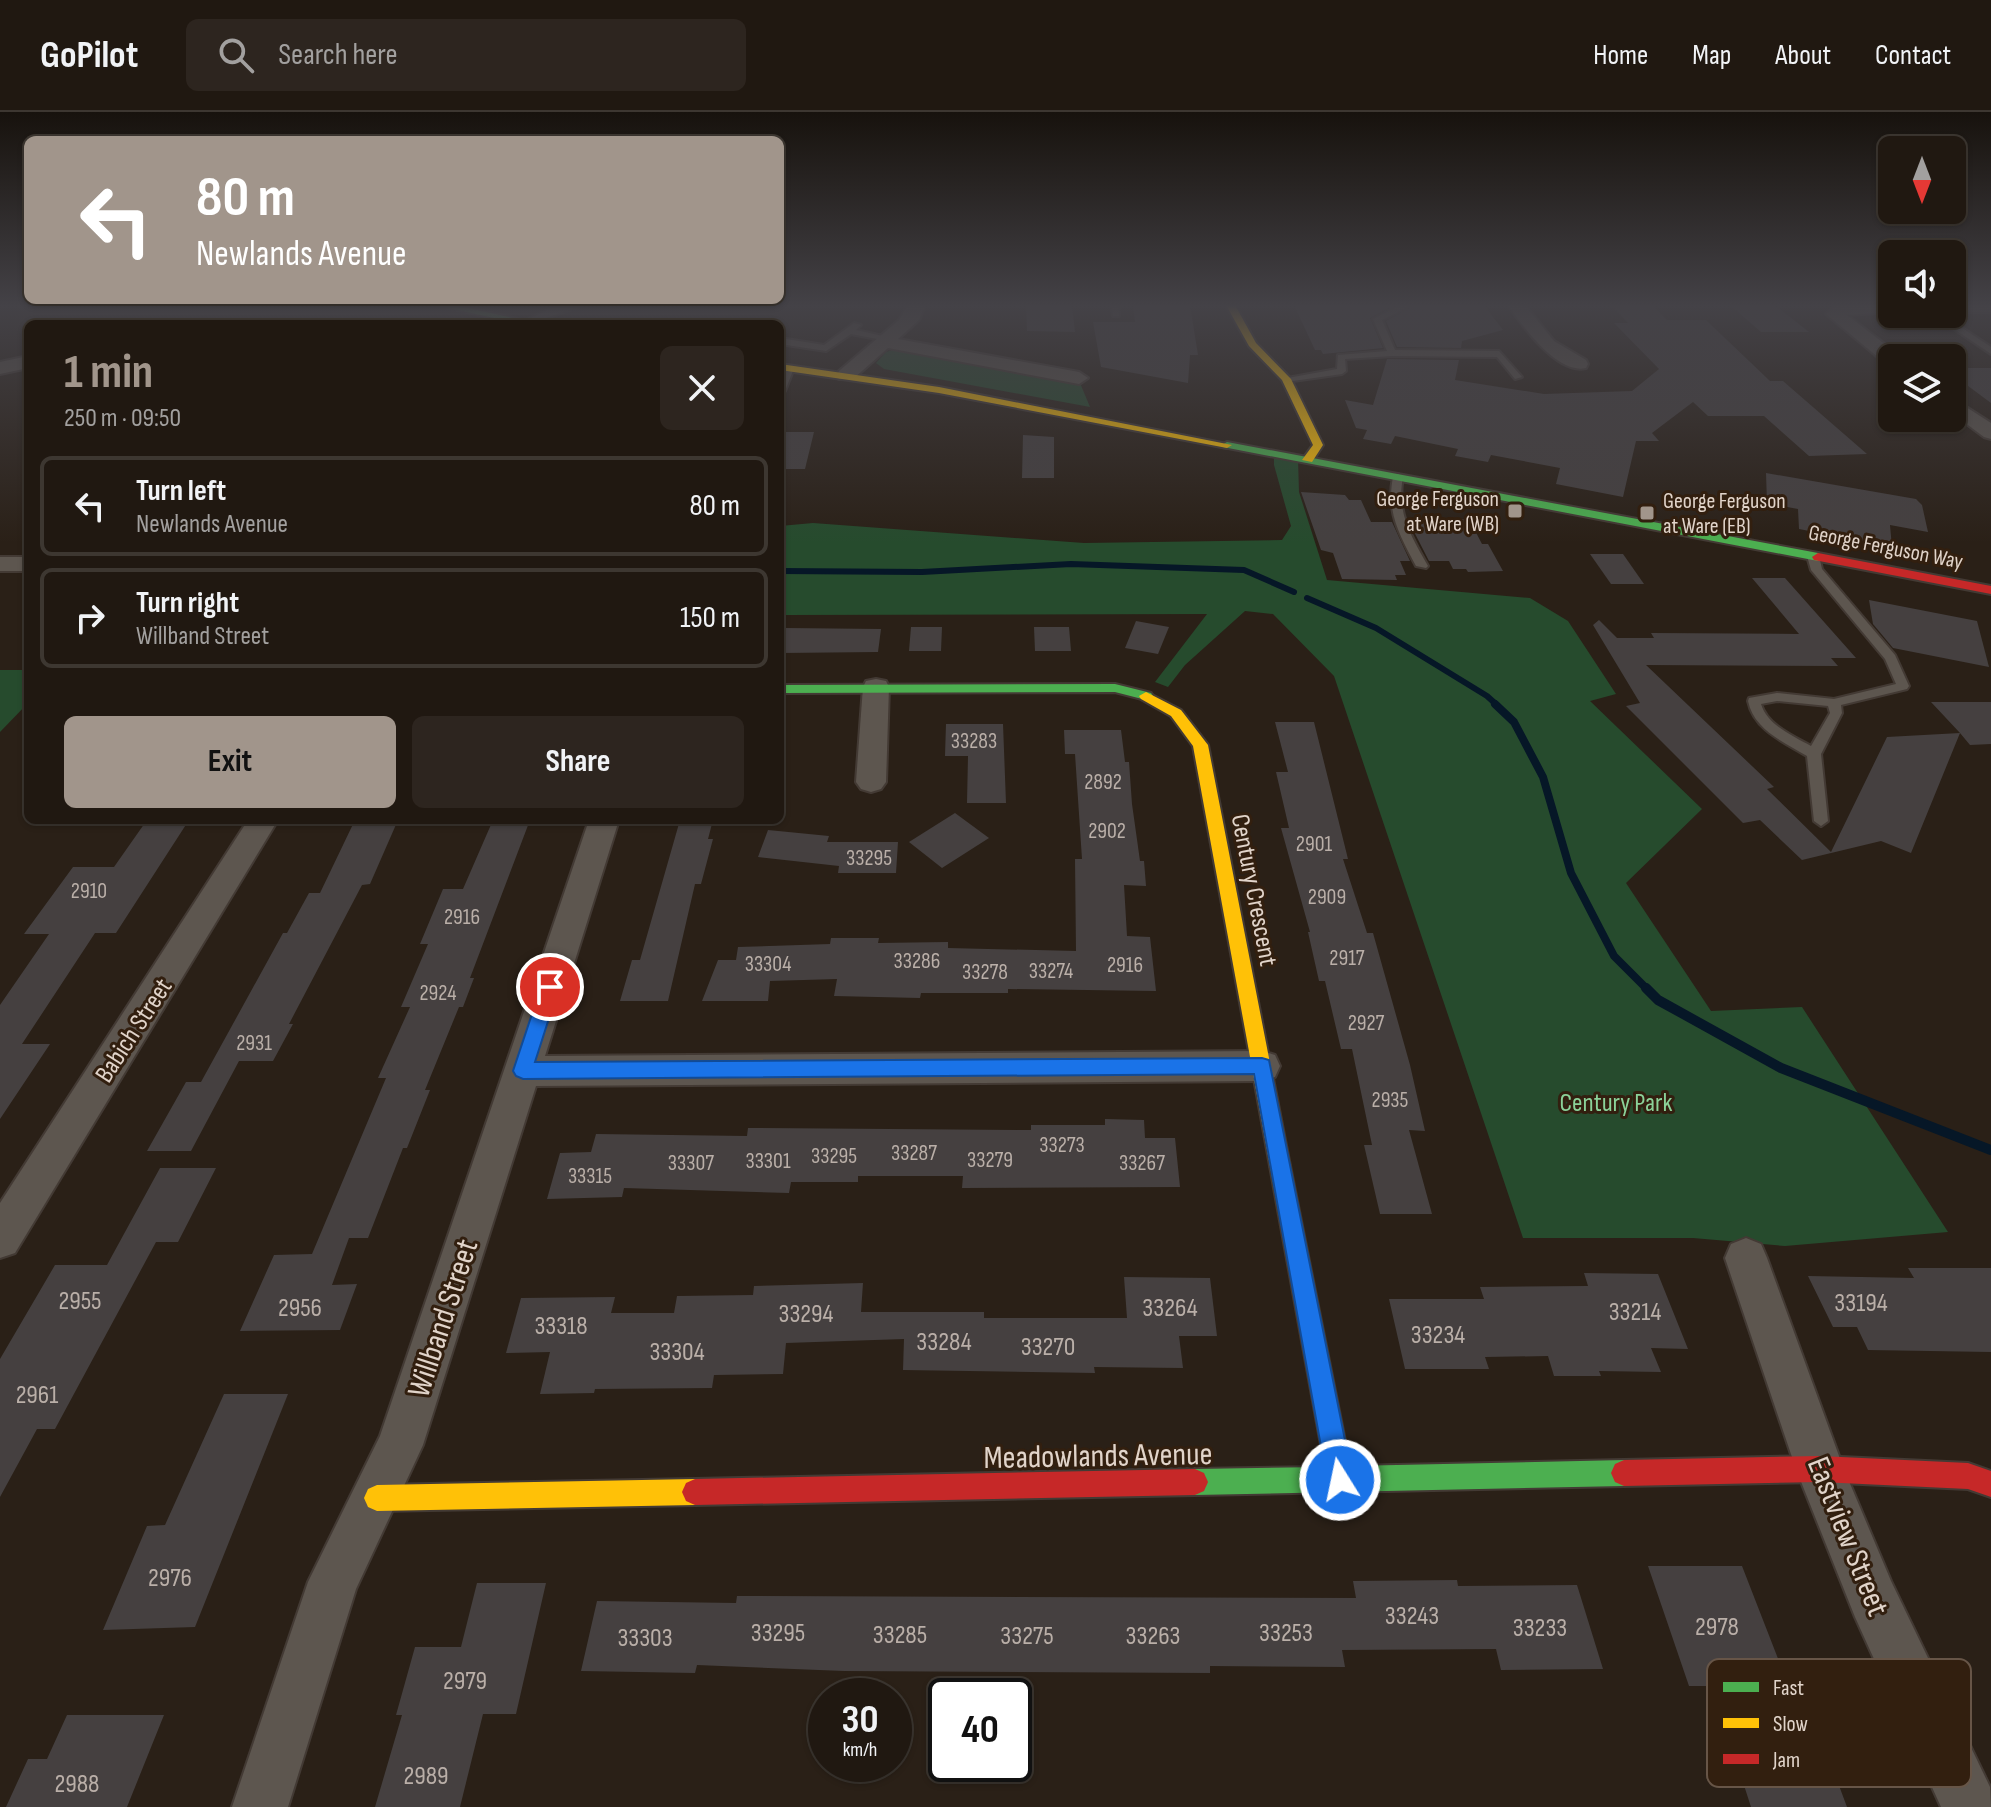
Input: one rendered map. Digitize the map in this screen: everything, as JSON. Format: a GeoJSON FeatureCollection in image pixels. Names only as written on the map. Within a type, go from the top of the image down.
{"type":"FeatureCollection","features":[{"type":"Feature","properties":{"kind":"street","name":"George Ferguson Way"},"geometry":{"type":"LineString","coordinates":[[895,384],[1991,590]]}},
{"type":"Feature","properties":{"kind":"street"},"geometry":{"type":"LineString","coordinates":[[1288,384],[1318,445],[1308,460]]}},
{"type":"Feature","properties":{"kind":"street"},"geometry":{"type":"LineString","coordinates":[[1966,414],[1991,432]]}},
{"type":"Feature","properties":{"kind":"street"},"geometry":{"type":"LineString","coordinates":[[0,564],[24,564]]}},
{"type":"Feature","properties":{"kind":"street"},"geometry":{"type":"LineString","coordinates":[[871,782],[876,687]]}},
{"type":"Feature","properties":{"kind":"street","name":"Century Crescent"},"geometry":{"type":"LineString","coordinates":[[784,689],[1115,688],[1156,699],[1184,719],[1200,745],[1340,1480]]}},
{"type":"Feature","properties":{"kind":"street","name":"Babich Street"},"geometry":{"type":"LineString","coordinates":[[0,1239],[260,824]]}},
{"type":"Feature","properties":{"kind":"street","name":"Willband Street"},"geometry":{"type":"LineString","coordinates":[[260,1807],[333,1582],[377,1498],[400,1445],[603,824]]}},
{"type":"Feature","properties":{"kind":"street"},"geometry":{"type":"LineString","coordinates":[[523,1071],[1262,1066]]}},
{"type":"Feature","properties":{"kind":"street","name":"Eastview Street"},"geometry":{"type":"LineString","coordinates":[[1746,1258],[1820,1469],[1901,1659]]}},
{"type":"Feature","properties":{"kind":"street","name":"Meadowlands Avenue"},"geometry":{"type":"LineString","coordinates":[[377,1498],[1820,1469],[1968,1476],[1991,1484]]}},
{"type":"Feature","properties":{"kind":"street","name":"Eastview Street"},"geometry":{"type":"LineString","coordinates":[[1961,1787],[1970,1807]]}},
{"type":"Feature","properties":{"kind":"lane"},"geometry":{"type":"LineString","coordinates":[[1398,477],[1392,499],[1400,527],[1422,566]]}},
{"type":"Feature","properties":{"kind":"lane"},"geometry":{"type":"LineString","coordinates":[[1813,556],[1817,570],[1891,658],[1903,686],[1834,703],[1777,697],[1754,701],[1755,710],[1763,719],[1814,754]]}},
{"type":"Feature","properties":{"kind":"lane"},"geometry":{"type":"LineString","coordinates":[[1821,821],[1814,754],[1836,713],[1834,703]]}},
{"type":"Feature","properties":{"kind":"green space"},"geometry":{"type":"Polygon","coordinates":[[[966,384],[1080,384],[1090,407],[966,384]]]}},
{"type":"Feature","properties":{"kind":"green space","name":"Century Park"},"geometry":{"type":"Polygon","coordinates":[[[1274,454],[1298,459],[1299,492],[1327,580],[1530,598],[1568,621],[1616,694],[1590,701],[1702,809],[1626,883],[1711,1011],[1802,1007],[1948,1232],[1785,1246],[1693,1238],[1523,1238],[1334,676],[1273,614],[1245,611],[1185,665],[1168,687],[1155,682],[1207,614],[784,615],[784,526],[813,523],[1084,543],[1282,540],[1291,526],[1274,465],[1274,454]]]}},
{"type":"Feature","properties":{"kind":"green space"},"geometry":{"type":"Polygon","coordinates":[[[0,670],[24,670],[24,707],[0,732],[0,670]]]}},
{"type":"Feature","properties":{"kind":"building"},"geometry":{"type":"Polygon","coordinates":[[[1379,384],[1481,384],[1544,394],[1632,391],[1640,384],[1787,384],[1867,454],[1809,456],[1764,416],[1708,416],[1693,402],[1652,433],[1659,441],[1636,441],[1623,497],[1556,484],[1560,468],[1491,455],[1488,462],[1455,456],[1458,449],[1395,436],[1391,444],[1363,439],[1367,430],[1356,428],[1345,400],[1373,405],[1379,384]]]}},
{"type":"Feature","properties":{"kind":"building"},"geometry":{"type":"Polygon","coordinates":[[[1966,384],[1966,384],[1991,384],[1991,403],[1966,384]]]}},
{"type":"Feature","properties":{"kind":"building"},"geometry":{"type":"Polygon","coordinates":[[[784,432],[814,432],[805,469],[784,469],[784,432]]]}},
{"type":"Feature","properties":{"kind":"building"},"geometry":{"type":"Polygon","coordinates":[[[1023,435],[1054,437],[1054,478],[1022,478],[1023,435]]]}},
{"type":"Feature","properties":{"kind":"building"},"geometry":{"type":"Polygon","coordinates":[[[1766,473],[1916,499],[1922,505],[1928,532],[1890,525],[1892,547],[1799,529],[1798,509],[1767,503],[1766,473]]]}},
{"type":"Feature","properties":{"kind":"building"},"geometry":{"type":"Polygon","coordinates":[[[1301,492],[1345,495],[1349,500],[1361,500],[1371,522],[1392,522],[1410,561],[1400,561],[1406,575],[1395,575],[1397,580],[1342,579],[1333,553],[1321,550],[1301,492]]]}},
{"type":"Feature","properties":{"kind":"building"},"geometry":{"type":"Polygon","coordinates":[[[1430,519],[1465,519],[1471,523],[1482,544],[1488,544],[1503,571],[1468,572],[1466,569],[1453,569],[1449,561],[1429,561],[1409,522],[1432,522],[1430,519]]]}},
{"type":"Feature","properties":{"kind":"building"},"geometry":{"type":"Polygon","coordinates":[[[1590,554],[1623,554],[1644,584],[1611,584],[1590,554]]]}},
{"type":"Feature","properties":{"kind":"building"},"geometry":{"type":"Polygon","coordinates":[[[1752,578],[1785,578],[1856,658],[1831,658],[1838,666],[1646,665],[1774,787],[1767,789],[1831,852],[1887,737],[1960,733],[1911,853],[1881,841],[1802,860],[1760,820],[1743,823],[1626,706],[1640,703],[1593,625],[1599,620],[1617,638],[1654,638],[1651,633],[1799,634],[1752,578]]]}},
{"type":"Feature","properties":{"kind":"building"},"geometry":{"type":"Polygon","coordinates":[[[1869,600],[1977,621],[1989,667],[1893,648],[1873,624],[1869,600]]]}},
{"type":"Feature","properties":{"kind":"building"},"geometry":{"type":"Polygon","coordinates":[[[1136,621],[1169,627],[1158,654],[1125,648],[1136,621]]]}},
{"type":"Feature","properties":{"kind":"building"},"geometry":{"type":"Polygon","coordinates":[[[911,627],[942,627],[941,651],[909,651],[911,627]]]}},
{"type":"Feature","properties":{"kind":"building"},"geometry":{"type":"Polygon","coordinates":[[[1034,627],[1069,627],[1071,651],[1035,651],[1034,627]]]}},
{"type":"Feature","properties":{"kind":"building"},"geometry":{"type":"Polygon","coordinates":[[[786,628],[881,629],[878,652],[784,653],[786,628]]]}},
{"type":"Feature","properties":{"kind":"building"},"geometry":{"type":"Polygon","coordinates":[[[1931,702],[1991,702],[1991,744],[1970,745],[1931,702]]]}},
{"type":"Feature","properties":{"kind":"building"},"geometry":{"type":"Polygon","coordinates":[[[1275,722],[1314,722],[1348,859],[1343,859],[1367,933],[1373,933],[1410,1065],[1425,1131],[1409,1130],[1432,1214],[1380,1214],[1364,1145],[1372,1145],[1352,1049],[1341,1049],[1325,981],[1319,981],[1310,932],[1281,828],[1289,828],[1276,772],[1288,772],[1275,722]]]}},
{"type":"Feature","properties":{"kind":"building"},"geometry":{"type":"Polygon","coordinates":[[[946,724],[1003,724],[1006,803],[967,803],[968,756],[945,756],[946,724]]]}},
{"type":"Feature","properties":{"kind":"building"},"geometry":{"type":"Polygon","coordinates":[[[1064,730],[1121,730],[1125,762],[1129,762],[1132,804],[1146,886],[1124,885],[1127,936],[1150,937],[1156,991],[1008,989],[1008,993],[921,993],[920,998],[834,996],[837,979],[770,981],[768,1001],[702,1001],[718,960],[736,960],[738,947],[830,944],[831,938],[879,938],[878,943],[948,942],[948,948],[1076,951],[1075,859],[1082,859],[1075,754],[1065,754],[1064,730]]]}},
{"type":"Feature","properties":{"kind":"building"},"geometry":{"type":"Polygon","coordinates":[[[955,813],[989,838],[942,868],[909,842],[955,813]]]}},
{"type":"Feature","properties":{"kind":"building"},"geometry":{"type":"Polygon","coordinates":[[[144,824],[186,824],[116,933],[95,933],[22,1044],[50,1044],[0,1119],[0,1005],[49,934],[24,934],[73,867],[114,867],[144,824]]]}},
{"type":"Feature","properties":{"kind":"building"},"geometry":{"type":"Polygon","coordinates":[[[353,824],[396,824],[370,884],[362,885],[289,1024],[293,1024],[273,1061],[239,1061],[191,1151],[147,1151],[186,1082],[201,1082],[283,933],[287,933],[309,893],[320,893],[353,824]]]}},
{"type":"Feature","properties":{"kind":"building"},"geometry":{"type":"Polygon","coordinates":[[[491,824],[528,824],[470,978],[474,978],[463,1007],[459,1007],[425,1090],[430,1090],[407,1148],[403,1148],[368,1238],[349,1238],[332,1285],[357,1284],[340,1330],[240,1331],[274,1255],[312,1254],[386,1078],[378,1078],[410,1007],[401,1007],[428,944],[420,944],[443,889],[463,889],[491,824]]]}},
{"type":"Feature","properties":{"kind":"building"},"geometry":{"type":"Polygon","coordinates":[[[679,824],[712,824],[708,839],[713,839],[701,884],[695,884],[668,1001],[620,1001],[632,960],[640,960],[679,824]]]}},
{"type":"Feature","properties":{"kind":"building"},"geometry":{"type":"Polygon","coordinates":[[[768,830],[829,836],[827,842],[898,842],[896,873],[838,873],[839,866],[758,857],[768,830]]]}},
{"type":"Feature","properties":{"kind":"building"},"geometry":{"type":"Polygon","coordinates":[[[1105,1119],[1144,1120],[1145,1138],[1175,1138],[1180,1187],[962,1188],[963,1176],[858,1176],[858,1182],[791,1182],[789,1193],[624,1188],[622,1197],[547,1199],[560,1153],[591,1152],[596,1134],[747,1136],[748,1128],[1031,1130],[1031,1125],[1105,1125],[1105,1119]]]}},
{"type":"Feature","properties":{"kind":"building"},"geometry":{"type":"Polygon","coordinates":[[[160,1168],[216,1168],[178,1242],[156,1242],[55,1429],[37,1429],[0,1497],[0,1359],[55,1265],[107,1265],[160,1168]]]}},
{"type":"Feature","properties":{"kind":"building"},"geometry":{"type":"Polygon","coordinates":[[[1908,1268],[1991,1268],[1991,1352],[1868,1350],[1857,1327],[1833,1327],[1808,1276],[1914,1278],[1908,1268]]]}},
{"type":"Feature","properties":{"kind":"building"},"geometry":{"type":"Polygon","coordinates":[[[1584,1273],[1658,1274],[1688,1349],[1651,1348],[1661,1372],[1599,1371],[1601,1376],[1554,1376],[1548,1356],[1485,1357],[1489,1369],[1405,1369],[1389,1299],[1484,1299],[1480,1287],[1588,1286],[1584,1273]]]}},
{"type":"Feature","properties":{"kind":"building"},"geometry":{"type":"Polygon","coordinates":[[[1124,1277],[1210,1278],[1217,1336],[1179,1336],[1183,1368],[1094,1367],[1095,1373],[903,1370],[904,1339],[786,1343],[783,1374],[714,1375],[712,1388],[595,1389],[594,1393],[540,1394],[550,1352],[506,1353],[521,1298],[615,1297],[611,1313],[674,1313],[677,1296],[753,1295],[754,1286],[863,1283],[861,1312],[984,1312],[984,1318],[1127,1318],[1124,1277]]]}},
{"type":"Feature","properties":{"kind":"building"},"geometry":{"type":"Polygon","coordinates":[[[224,1394],[288,1394],[195,1627],[103,1630],[147,1526],[165,1525],[224,1394]]]}},
{"type":"Feature","properties":{"kind":"building"},"geometry":{"type":"Polygon","coordinates":[[[1648,1566],[1742,1566],[1778,1659],[1707,1659],[1707,1686],[1689,1686],[1648,1566]]]}},
{"type":"Feature","properties":{"kind":"building"},"geometry":{"type":"Polygon","coordinates":[[[1457,1580],[1458,1586],[1577,1585],[1603,1669],[1501,1670],[1496,1649],[1342,1650],[1345,1667],[1210,1666],[1210,1673],[844,1671],[697,1665],[695,1673],[581,1671],[597,1601],[736,1603],[737,1596],[1356,1598],[1353,1581],[1457,1580]]]}},
{"type":"Feature","properties":{"kind":"building"},"geometry":{"type":"Polygon","coordinates":[[[477,1583],[546,1583],[516,1714],[483,1714],[460,1807],[375,1807],[402,1715],[396,1715],[415,1647],[461,1647],[477,1583]]]}},
{"type":"Feature","properties":{"kind":"building"},"geometry":{"type":"Polygon","coordinates":[[[67,1715],[164,1715],[127,1807],[6,1807],[28,1759],[47,1759],[67,1715]]]}},
{"type":"Feature","properties":{"kind":"building"},"geometry":{"type":"Polygon","coordinates":[[[1745,1787],[1840,1787],[1847,1807],[1751,1807],[1745,1787]]]}},
{"type":"Feature","properties":{"kind":"waterway"},"geometry":{"type":"LineString","coordinates":[[784,571],[922,572],[1071,564],[1244,570],[1294,592]]}},
{"type":"Feature","properties":{"kind":"waterway"},"geometry":{"type":"LineString","coordinates":[[1307,598],[1376,628],[1487,696],[1498,706]]}},
{"type":"Feature","properties":{"kind":"waterway"},"geometry":{"type":"LineString","coordinates":[[1495,704],[1514,722],[1543,777],[1571,873],[1614,956],[1658,1000],[1781,1068],[1991,1150]]}},
{"type":"Feature","properties":{"kind":"traffic: fast"},"geometry":{"type":"LineString","coordinates":[[1227,445],[1818,557]]}},
{"type":"Feature","properties":{"kind":"traffic: fast"},"geometry":{"type":"LineString","coordinates":[[784,689],[1115,688],[1146,696]]}},
{"type":"Feature","properties":{"kind":"traffic: fast"},"geometry":{"type":"LineString","coordinates":[[1280,1166],[1340,1480]]}},
{"type":"Feature","properties":{"kind":"traffic: fast"},"geometry":{"type":"LineString","coordinates":[[1195,1482],[1624,1473]]}},
{"type":"Feature","properties":{"kind":"traffic: slow"},"geometry":{"type":"LineString","coordinates":[[898,384],[1227,445]]}},
{"type":"Feature","properties":{"kind":"traffic: slow"},"geometry":{"type":"LineString","coordinates":[[1288,384],[1318,445],[1308,460]]}},
{"type":"Feature","properties":{"kind":"traffic: slow"},"geometry":{"type":"LineString","coordinates":[[1146,696],[1176,713],[1200,745],[1280,1166]]}},
{"type":"Feature","properties":{"kind":"traffic: slow"},"geometry":{"type":"LineString","coordinates":[[377,1498],[695,1492]]}},
{"type":"Feature","properties":{"kind":"traffic: jam"},"geometry":{"type":"LineString","coordinates":[[1818,557],[1991,590]]}},
{"type":"Feature","properties":{"kind":"traffic: jam"},"geometry":{"type":"LineString","coordinates":[[1624,1473],[1820,1469],[1968,1476],[1991,1484]]}},
{"type":"Feature","properties":{"kind":"traffic: jam"},"geometry":{"type":"LineString","coordinates":[[695,1492],[1195,1482]]}},
{"type":"Feature","properties":{"kind":"place","name":"George Ferguson at Ware (WB)"},"geometry":{"type":"Point","coordinates":[1515,511]}},
{"type":"Feature","properties":{"kind":"place","name":"George Ferguson at Ware (EB)"},"geometry":{"type":"Point","coordinates":[1647,513]}},
{"type":"Feature","properties":{"kind":"route"},"geometry":{"type":"LineString","coordinates":[[550,987],[523,1071],[1262,1066],[1340,1480]]}}]}
